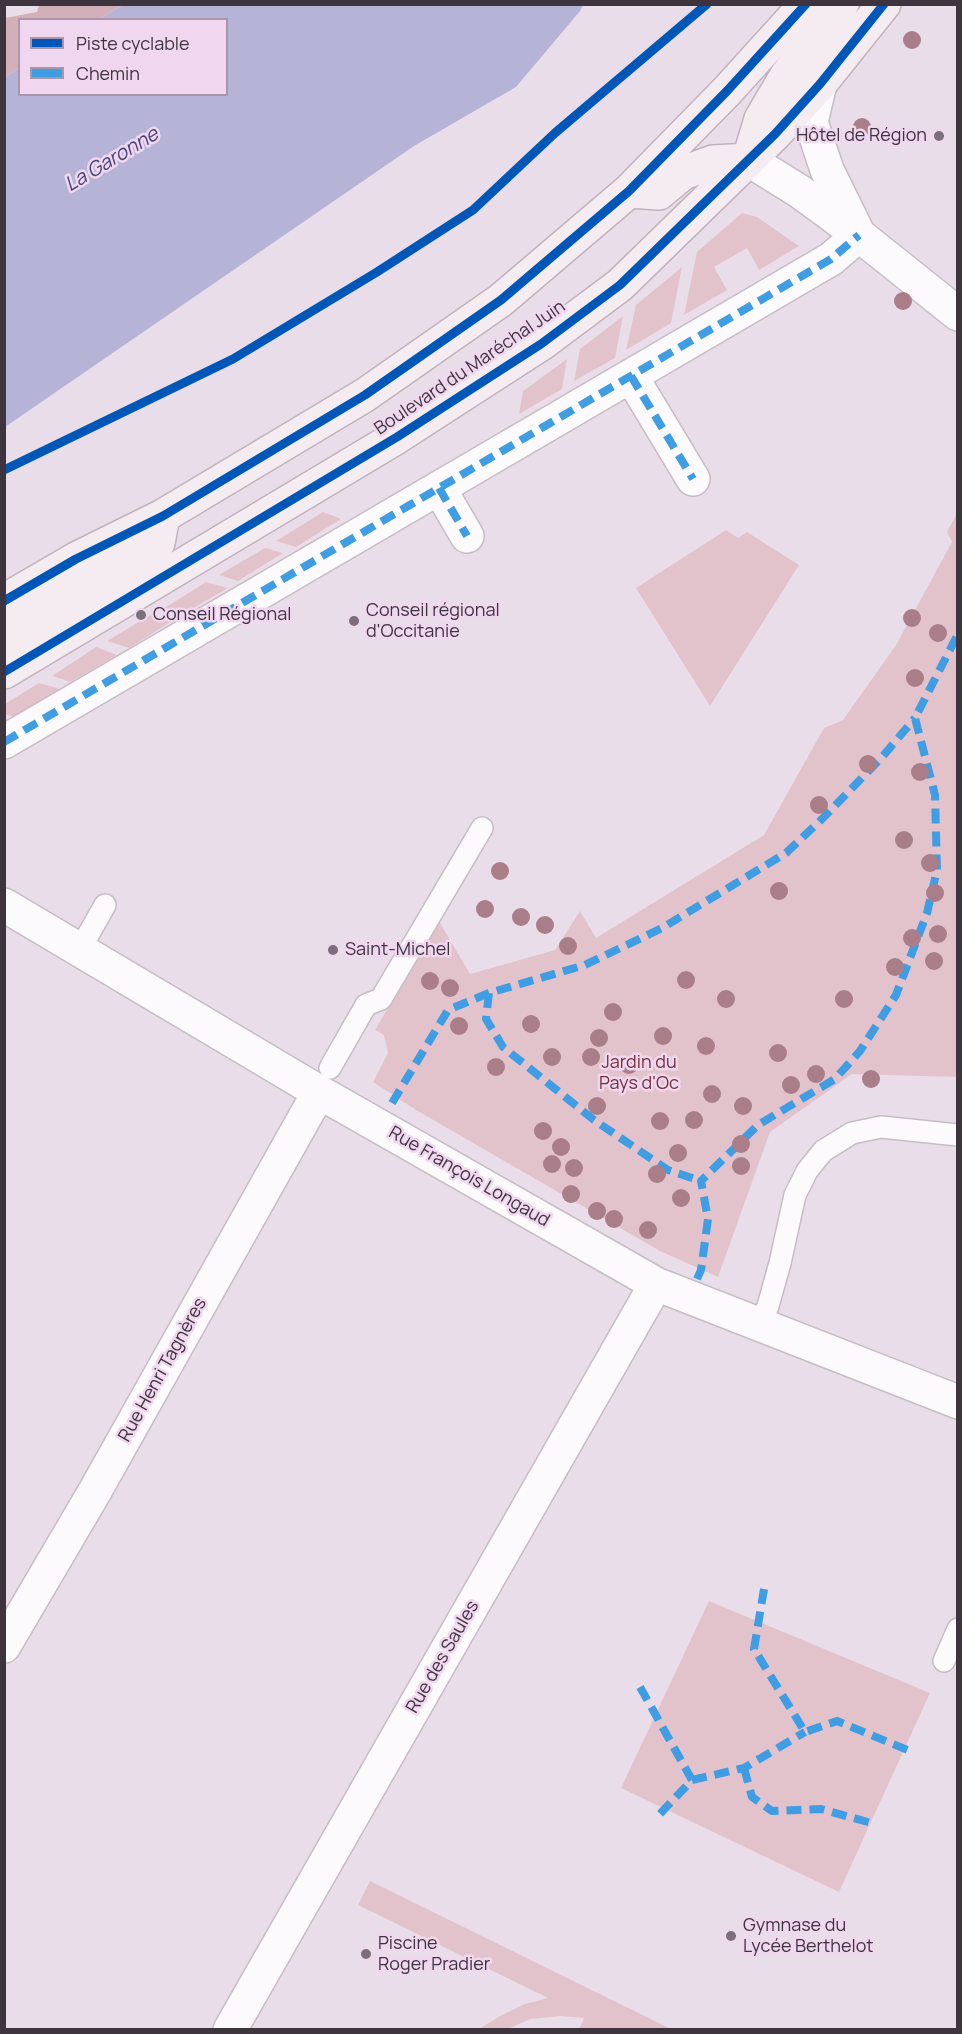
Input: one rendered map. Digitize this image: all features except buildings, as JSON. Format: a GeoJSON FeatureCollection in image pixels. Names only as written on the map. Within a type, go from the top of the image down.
{"type":"FeatureCollection","features":[{"type":"Feature","properties":{"kind":"main road","name":"Boulevard du Maréchal Juin"},"geometry":{"type":"LineString","coordinates":[[4,601],[76,559],[163,516],[385,382],[501,300],[629,191],[727,91],[806,4]]}},
{"type":"Feature","properties":{"kind":"main road"},"geometry":{"type":"LineString","coordinates":[[629,191],[659,193],[684,173],[713,162],[749,160],[761,119],[782,84],[842,4]]}},
{"type":"Feature","properties":{"kind":"main road","name":"Boulevard du Maréchal Juin"},"geometry":{"type":"LineString","coordinates":[[4,672],[397,437],[541,344],[620,285],[776,134],[820,84],[884,4]]}},
{"type":"Feature","properties":{"kind":"main road"},"geometry":{"type":"LineString","coordinates":[[4,637],[158,543],[163,516]]}},
{"type":"Feature","properties":{"kind":"street"},"geometry":{"type":"LineString","coordinates":[[820,84],[811,122],[827,170],[859,235]]}},
{"type":"Feature","properties":{"kind":"street"},"geometry":{"type":"LineString","coordinates":[[749,160],[800,191],[957,314]]}},
{"type":"Feature","properties":{"kind":"street"},"geometry":{"type":"LineString","coordinates":[[4,742],[831,259],[859,235]]}},
{"type":"Feature","properties":{"kind":"street"},"geometry":{"type":"LineString","coordinates":[[631,376],[693,479]]}},
{"type":"Feature","properties":{"kind":"street"},"geometry":{"type":"LineString","coordinates":[[439,488],[467,536]]}},
{"type":"Feature","properties":{"kind":"street","name":"Rue François Longaud"},"geometry":{"type":"LineString","coordinates":[[4,905],[79,951],[325,1080],[656,1284],[957,1402]]}},
{"type":"Feature","properties":{"kind":"street","name":"Rue Henri Tagnères"},"geometry":{"type":"LineString","coordinates":[[4,1646],[95,1491],[325,1080]]}},
{"type":"Feature","properties":{"kind":"street","name":"Rue des Saules"},"geometry":{"type":"LineString","coordinates":[[230,2030],[656,1284]]}},
{"type":"Feature","properties":{"kind":"lane"},"geometry":{"type":"LineString","coordinates":[[325,1080],[366,1005],[381,999],[482,828]]}},
{"type":"Feature","properties":{"kind":"lane"},"geometry":{"type":"LineString","coordinates":[[79,951],[105,905]]}},
{"type":"Feature","properties":{"kind":"lane"},"geometry":{"type":"LineString","coordinates":[[760,1325],[780,1263],[795,1195],[807,1171],[823,1151],[852,1133],[881,1126],[957,1135]]}},
{"type":"Feature","properties":{"kind":"lane"},"geometry":{"type":"LineString","coordinates":[[944,1661],[957,1629]]}},
{"type":"Feature","properties":{"kind":"green space"},"geometry":{"type":"Polygon","coordinates":[[[742,213],[757,217],[799,246],[759,270],[747,248],[714,267],[727,290],[684,315],[697,252],[742,213]]]}},
{"type":"Feature","properties":{"kind":"green space"},"geometry":{"type":"Polygon","coordinates":[[[682,267],[671,323],[626,350],[636,305],[682,267]]]}},
{"type":"Feature","properties":{"kind":"green space"},"geometry":{"type":"Polygon","coordinates":[[[623,316],[615,358],[574,381],[580,349],[623,316]]]}},
{"type":"Feature","properties":{"kind":"green space"},"geometry":{"type":"Polygon","coordinates":[[[567,359],[562,389],[519,414],[523,391],[567,359]]]}},
{"type":"Feature","properties":{"kind":"green space"},"geometry":{"type":"Polygon","coordinates":[[[323,512],[341,519],[296,547],[276,541],[323,512]]]}},
{"type":"Feature","properties":{"kind":"green space","name":"Jardin du Pays d'Oc"},"geometry":{"type":"Polygon","coordinates":[[[957,513],[957,1077],[852,1074],[770,1132],[718,1277],[660,1251],[416,1110],[373,1082],[388,1053],[384,1035],[375,1030],[439,921],[470,974],[555,950],[580,911],[596,938],[764,835],[824,728],[843,720],[896,645],[952,542],[947,532],[957,513]]]}},
{"type":"Feature","properties":{"kind":"green space"},"geometry":{"type":"Polygon","coordinates":[[[726,530],[738,538],[747,532],[799,565],[710,706],[636,588],[726,530]]]}},
{"type":"Feature","properties":{"kind":"green space"},"geometry":{"type":"Polygon","coordinates":[[[265,548],[283,553],[238,581],[219,575],[265,548]]]}},
{"type":"Feature","properties":{"kind":"green space"},"geometry":{"type":"Polygon","coordinates":[[[206,582],[228,588],[183,614],[163,609],[206,582]]]}},
{"type":"Feature","properties":{"kind":"green space"},"geometry":{"type":"Polygon","coordinates":[[[152,614],[172,621],[129,648],[107,641],[152,614]]]}},
{"type":"Feature","properties":{"kind":"green space"},"geometry":{"type":"Polygon","coordinates":[[[96,647],[117,655],[71,682],[52,676],[96,647]]]}},
{"type":"Feature","properties":{"kind":"green space"},"geometry":{"type":"Polygon","coordinates":[[[39,683],[60,689],[15,717],[5,714],[5,704],[39,683]]]}},
{"type":"Feature","properties":{"kind":"green space"},"geometry":{"type":"Polygon","coordinates":[[[709,1601],[930,1693],[839,1892],[621,1788],[709,1601]]]}},
{"type":"Feature","properties":{"kind":"green space"},"geometry":{"type":"Polygon","coordinates":[[[370,1881],[671,2029],[579,2029],[584,2018],[561,2016],[530,2019],[508,2029],[479,2029],[525,2004],[548,1998],[358,1905],[370,1881]]]}},
{"type":"Feature","properties":{"kind":"shaded area"},"geometry":{"type":"Polygon","coordinates":[[[39,5],[123,5],[101,18],[18,18],[18,69],[5,77],[5,18],[37,12],[39,5]]]}},
{"type":"Feature","properties":{"kind":"water","name":"La Garonne"},"geometry":{"type":"Polygon","coordinates":[[[123,4],[583,5],[516,87],[414,146],[5,427],[5,77],[18,69],[18,96],[228,96],[228,18],[101,18],[123,4]]]}},
{"type":"Feature","properties":{"kind":"marked path"},"geometry":{"type":"LineString","coordinates":[[4,742],[831,259],[859,235]]}},
{"type":"Feature","properties":{"kind":"marked path"},"geometry":{"type":"LineString","coordinates":[[631,376],[693,479]]}},
{"type":"Feature","properties":{"kind":"marked path"},"geometry":{"type":"LineString","coordinates":[[439,488],[467,536]]}},
{"type":"Feature","properties":{"kind":"marked path"},"geometry":{"type":"LineString","coordinates":[[697,1279],[701,1270],[708,1219],[701,1181],[758,1125],[835,1079],[860,1051],[896,995],[927,913],[937,870],[935,795],[915,718],[958,634]]}},
{"type":"Feature","properties":{"kind":"marked path"},"geometry":{"type":"LineString","coordinates":[[392,1103],[448,1010],[489,993],[585,965],[662,928],[786,853],[883,756],[915,718]]}},
{"type":"Feature","properties":{"kind":"marked path"},"geometry":{"type":"LineString","coordinates":[[489,993],[486,1019],[503,1047],[594,1120],[668,1170],[701,1181]]}},
{"type":"Feature","properties":{"kind":"marked path"},"geometry":{"type":"LineString","coordinates":[[764,1589],[754,1649],[805,1732],[837,1721],[910,1751]]}},
{"type":"Feature","properties":{"kind":"marked path"},"geometry":{"type":"LineString","coordinates":[[640,1687],[692,1780],[657,1817]]}},
{"type":"Feature","properties":{"kind":"marked path"},"geometry":{"type":"LineString","coordinates":[[692,1780],[744,1768],[805,1732]]}},
{"type":"Feature","properties":{"kind":"marked path"},"geometry":{"type":"LineString","coordinates":[[744,1768],[752,1797],[772,1811],[821,1809],[875,1824]]}},
{"type":"Feature","properties":{"kind":"cycle path"},"geometry":{"type":"LineString","coordinates":[[4,470],[233,359],[377,272],[473,210],[555,133],[707,4]]}},
{"type":"Feature","properties":{"kind":"cycle path"},"geometry":{"type":"LineString","coordinates":[[4,601],[76,559],[163,516],[365,395],[501,300],[629,191],[727,91],[806,4]]}},
{"type":"Feature","properties":{"kind":"cycle path"},"geometry":{"type":"LineString","coordinates":[[4,672],[397,437],[541,344],[620,285],[775,134],[820,84],[884,4]]}},
{"type":"Feature","properties":{"kind":"place","name":"Hôtel de Région"},"geometry":{"type":"Point","coordinates":[939,136]}},
{"type":"Feature","properties":{"kind":"place","name":"Conseil Régional"},"geometry":{"type":"Point","coordinates":[141,615]}},
{"type":"Feature","properties":{"kind":"place","name":"Conseil régional d'Occitanie"},"geometry":{"type":"Point","coordinates":[354,621]}},
{"type":"Feature","properties":{"kind":"place","name":"Saint-Michel"},"geometry":{"type":"Point","coordinates":[333,950]}},
{"type":"Feature","properties":{"kind":"place","name":"Gymnase du Lycée Berthelot"},"geometry":{"type":"Point","coordinates":[731,1936]}},
{"type":"Feature","properties":{"kind":"place","name":"Piscine Roger Pradier"},"geometry":{"type":"Point","coordinates":[366,1954]}}]}
